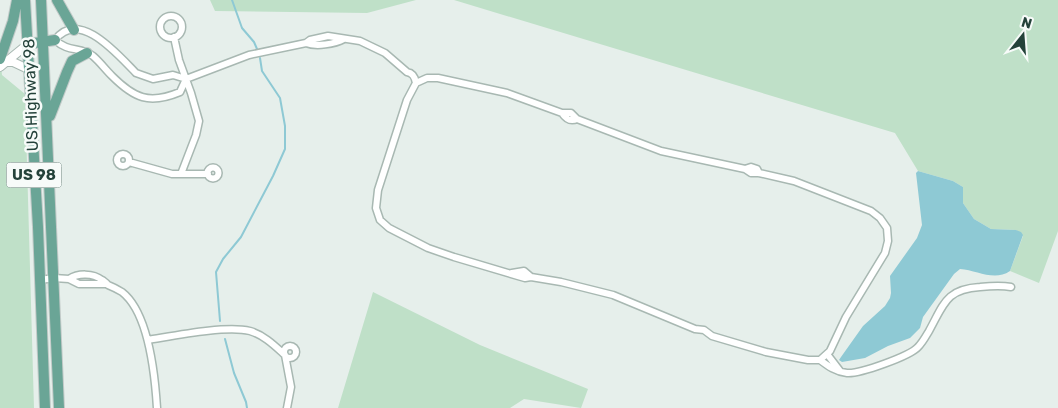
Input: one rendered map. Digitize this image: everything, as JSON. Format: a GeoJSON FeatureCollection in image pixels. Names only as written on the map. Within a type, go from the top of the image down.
{"type":"FeatureCollection","features":[{"type":"Feature","properties":{"kind":"main road"},"geometry":{"type":"LineString","coordinates":[[2,62],[17,0]]}},
{"type":"Feature","properties":{"kind":"main road","name":"US Highway 98"},"geometry":{"type":"LineString","coordinates":[[25,0],[40,280]]}},
{"type":"Feature","properties":{"kind":"main road","name":"US Highway 98"},"geometry":{"type":"LineString","coordinates":[[41,0],[54,278]]}},
{"type":"Feature","properties":{"kind":"main road"},"geometry":{"type":"LineString","coordinates":[[56,0],[74,30]]}},
{"type":"Feature","properties":{"kind":"main road"},"geometry":{"type":"LineString","coordinates":[[28,44],[55,40]]}},
{"type":"Feature","properties":{"kind":"main road"},"geometry":{"type":"LineString","coordinates":[[48,124],[64,77],[72,61],[87,53]]}},
{"type":"Feature","properties":{"kind":"main road","name":"US 98"},"geometry":{"type":"LineString","coordinates":[[54,278],[59,408]]}},
{"type":"Feature","properties":{"kind":"main road","name":"US 98"},"geometry":{"type":"LineString","coordinates":[[40,280],[45,408]]}},
{"type":"Feature","properties":{"kind":"street"},"geometry":{"type":"LineString","coordinates":[[186,79],[180,92],[154,98],[138,96],[128,91],[93,56],[64,48],[55,40],[62,32],[83,31],[99,38],[136,73],[142,76],[153,79],[173,75],[186,79],[248,55],[306,43],[310,40],[328,36],[360,41],[386,53],[414,77],[416,83]]}},
{"type":"Feature","properties":{"kind":"street"},"geometry":{"type":"LineString","coordinates":[[174,38],[179,60],[199,121],[196,136],[181,174]]}},
{"type":"Feature","properties":{"kind":"street"},"geometry":{"type":"LineString","coordinates":[[2,62],[28,44]]}},
{"type":"Feature","properties":{"kind":"street"},"geometry":{"type":"LineString","coordinates":[[2,62],[13,62],[28,69]]}},
{"type":"Feature","properties":{"kind":"street"},"geometry":{"type":"LineString","coordinates":[[820,360],[833,345],[846,316],[885,253],[888,241],[887,228],[880,218],[871,211],[794,181],[759,172],[751,173],[745,169],[661,151],[577,119],[571,113],[562,113],[507,93],[438,78],[427,78],[416,83],[407,100],[378,190],[376,208],[380,220],[389,228],[428,248],[463,260],[512,273],[524,271],[531,276],[613,295],[695,329],[704,330],[712,336],[766,352],[808,360],[820,360],[840,372],[848,373],[858,372],[912,352],[921,344],[946,301],[955,292],[971,287],[998,285],[1011,287]]}},
{"type":"Feature","properties":{"kind":"street"},"geometry":{"type":"LineString","coordinates":[[129,162],[172,174],[208,174]]}},
{"type":"Feature","properties":{"kind":"street"},"geometry":{"type":"LineString","coordinates":[[40,280],[54,278],[69,279],[79,284],[106,284],[123,293],[134,307],[148,340],[153,364],[157,408]]}},
{"type":"Feature","properties":{"kind":"street"},"geometry":{"type":"LineString","coordinates":[[148,340],[228,330],[249,331],[269,342],[286,355],[291,387],[287,408]]}},
{"type":"Feature","properties":{"kind":"street"},"geometry":{"type":"LineString","coordinates":[[827,354],[840,372]]}},
{"type":"Feature","properties":{"kind":"green space"},"geometry":{"type":"Polygon","coordinates":[[[210,0],[416,0],[367,13],[215,11],[210,0]]]}},
{"type":"Feature","properties":{"kind":"green space"},"geometry":{"type":"Polygon","coordinates":[[[454,0],[1058,0],[1058,231],[1039,283],[1010,271],[1023,236],[1016,230],[991,229],[974,219],[963,203],[963,187],[953,181],[918,171],[895,133],[454,0]]]}},
{"type":"Feature","properties":{"kind":"green space"},"geometry":{"type":"Polygon","coordinates":[[[0,57],[2,75],[25,94],[34,408],[0,408],[0,57]]]}},
{"type":"Feature","properties":{"kind":"green space"},"geometry":{"type":"Polygon","coordinates":[[[373,292],[480,345],[588,389],[581,408],[524,399],[510,408],[338,408],[373,292]]]}},
{"type":"Feature","properties":{"kind":"water"},"geometry":{"type":"Polygon","coordinates":[[[918,171],[953,181],[963,187],[963,203],[974,219],[991,229],[1021,232],[1023,235],[1010,271],[1004,274],[992,275],[960,269],[954,274],[923,317],[920,328],[910,338],[888,346],[865,358],[842,362],[839,360],[863,326],[885,306],[890,298],[890,276],[917,238],[922,225],[916,173],[918,171]]]}},
{"type":"Feature","properties":{"kind":"waterway"},"geometry":{"type":"LineString","coordinates":[[232,0],[242,28],[254,42],[257,49]]}},
{"type":"Feature","properties":{"kind":"waterway"},"geometry":{"type":"LineString","coordinates":[[220,321],[216,272],[223,259],[241,237],[285,149],[285,126],[280,98],[262,71],[260,58]]}},
{"type":"Feature","properties":{"kind":"waterway"},"geometry":{"type":"LineString","coordinates":[[225,339],[234,373],[247,408]]}}]}
